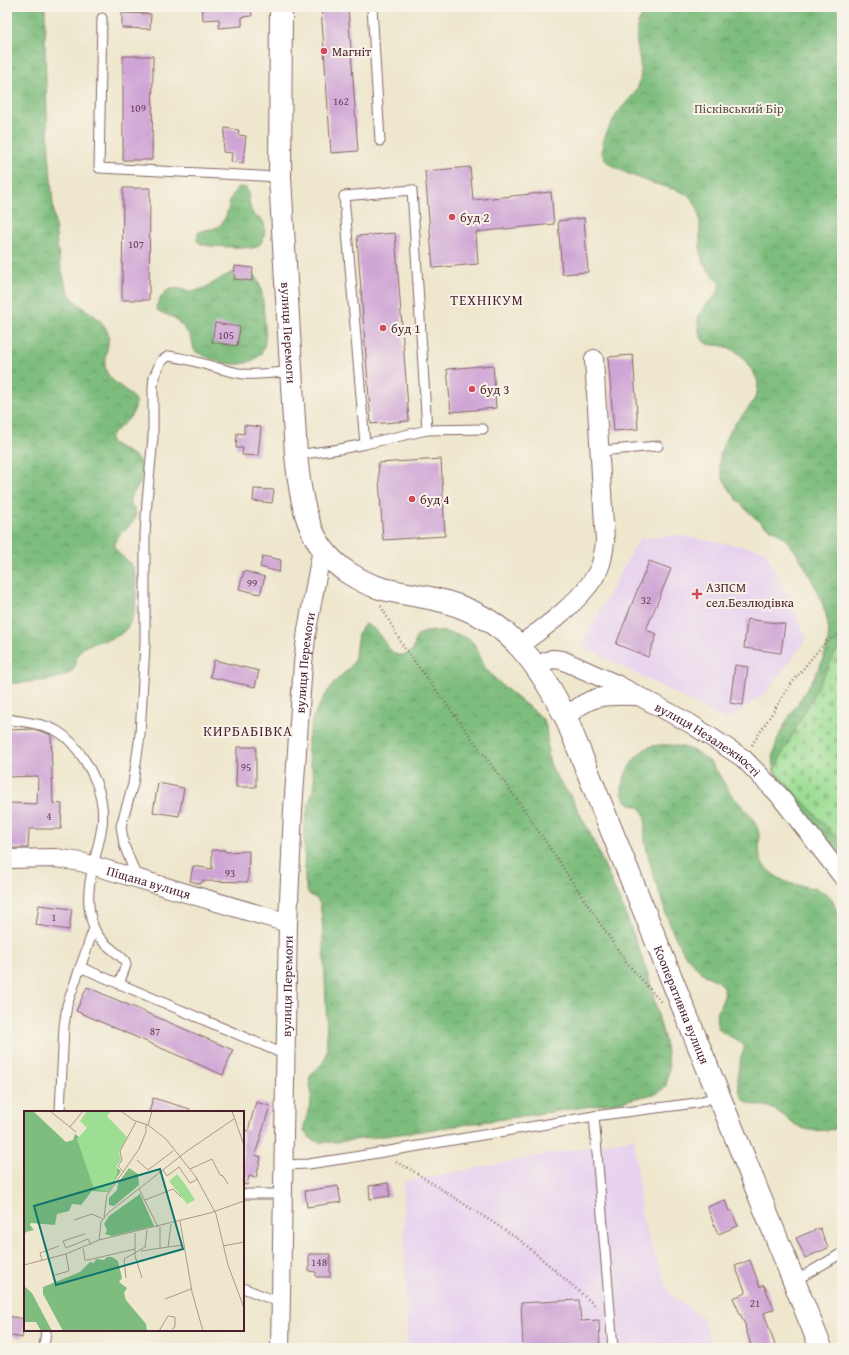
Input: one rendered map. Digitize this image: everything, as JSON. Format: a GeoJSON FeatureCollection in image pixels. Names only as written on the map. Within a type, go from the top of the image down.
{"type":"FeatureCollection","features":[{"type":"Feature","properties":{"kind":"street","name":"вулиця Перемоги"},"geometry":{"type":"LineString","coordinates":[[280,1348],[288,923],[293,810],[303,663],[307,630],[322,549],[313,535],[307,520],[300,488],[296,455],[280,177],[281,7]]}},
{"type":"Feature","properties":{"kind":"street"},"geometry":{"type":"LineString","coordinates":[[518,645],[550,624],[584,591],[599,569],[603,557],[604,541],[594,359]]}},
{"type":"Feature","properties":{"kind":"street","name":"Кооперативна вулиця"},"geometry":{"type":"LineString","coordinates":[[322,549],[337,564],[355,577],[370,584],[384,589],[433,599],[460,607],[491,622],[518,645],[535,666],[555,696],[566,718],[821,1348]]}},
{"type":"Feature","properties":{"kind":"street","name":"вулиця Незалежності"},"geometry":{"type":"LineString","coordinates":[[535,666],[552,659],[562,660],[618,685],[691,724],[744,758],[778,794],[842,876]]}},
{"type":"Feature","properties":{"kind":"street"},"geometry":{"type":"LineString","coordinates":[[566,718],[574,709],[584,703],[606,695],[639,696]]}},
{"type":"Feature","properties":{"kind":"street","name":"Піщана вулиця"},"geometry":{"type":"LineString","coordinates":[[7,859],[56,858],[92,865],[288,923]]}},
{"type":"Feature","properties":{"kind":"lane"},"geometry":{"type":"LineString","coordinates":[[372,7],[380,141]]}},
{"type":"Feature","properties":{"kind":"lane"},"geometry":{"type":"LineString","coordinates":[[102,18],[100,168],[280,177]]}},
{"type":"Feature","properties":{"kind":"lane"},"geometry":{"type":"LineString","coordinates":[[365,444],[344,196],[412,190],[427,430]]}},
{"type":"Feature","properties":{"kind":"lane"},"geometry":{"type":"LineString","coordinates":[[137,878],[124,845],[121,826],[133,784],[140,735],[145,644],[145,535],[153,437],[152,394],[154,377],[161,361],[169,356],[182,357],[219,369],[245,374],[290,371]]}},
{"type":"Feature","properties":{"kind":"lane"},"geometry":{"type":"LineString","coordinates":[[296,455],[340,449],[427,430],[483,428]]}},
{"type":"Feature","properties":{"kind":"lane"},"geometry":{"type":"LineString","coordinates":[[599,451],[658,446]]}},
{"type":"Feature","properties":{"kind":"lane"},"geometry":{"type":"LineString","coordinates":[[7,719],[43,726],[59,732],[74,746],[91,772],[101,798],[102,815],[101,832],[89,882],[90,911],[94,928],[102,940],[125,961],[126,965],[120,984]]}},
{"type":"Feature","properties":{"kind":"lane"},"geometry":{"type":"LineString","coordinates":[[60,1111],[65,1013],[69,997],[94,928]]}},
{"type":"Feature","properties":{"kind":"lane"},"geometry":{"type":"LineString","coordinates":[[80,967],[286,1055]]}},
{"type":"Feature","properties":{"kind":"lane"},"geometry":{"type":"LineString","coordinates":[[283,1165],[326,1162],[594,1116],[696,1103],[719,1096]]}},
{"type":"Feature","properties":{"kind":"lane"},"geometry":{"type":"LineString","coordinates":[[594,1116],[612,1348]]}},
{"type":"Feature","properties":{"kind":"lane"},"geometry":{"type":"LineString","coordinates":[[244,1194],[282,1194]]}},
{"type":"Feature","properties":{"kind":"lane"},"geometry":{"type":"LineString","coordinates":[[793,1282],[842,1253]]}},
{"type":"Feature","properties":{"kind":"lane"},"geometry":{"type":"LineString","coordinates":[[244,1288],[281,1303]]}},
{"type":"Feature","properties":{"kind":"lane"},"geometry":{"type":"LineString","coordinates":[[44,1348],[46,1331]]}},
{"type":"Feature","properties":{"kind":"path"},"geometry":{"type":"LineString","coordinates":[[370,584],[403,646],[519,802],[626,962],[662,1004]]}},
{"type":"Feature","properties":{"kind":"path"},"geometry":{"type":"LineString","coordinates":[[744,758],[788,688],[827,641],[842,633]]}},
{"type":"Feature","properties":{"kind":"path"},"geometry":{"type":"LineString","coordinates":[[380,1153],[410,1169],[520,1240],[611,1321]]}},
{"type":"Feature","properties":{"kind":"shaded area","name":"АЗПСМ сел.Безлюдівка"},"geometry":{"type":"Polygon","coordinates":[[[675,535],[765,550],[807,638],[767,692],[726,720],[581,645],[639,539],[675,535]]]}},
{"type":"Feature","properties":{"kind":"shaded area"},"geometry":{"type":"Polygon","coordinates":[[[634,1138],[642,1219],[670,1295],[703,1318],[713,1348],[407,1348],[403,1182],[634,1138]]]}},
{"type":"Feature","properties":{"kind":"green space"},"geometry":{"type":"Polygon","coordinates":[[[7,7],[45,7],[49,155],[56,237],[61,270],[71,296],[99,320],[107,330],[108,341],[105,358],[106,370],[112,380],[130,394],[136,403],[135,409],[129,418],[110,437],[111,442],[130,453],[139,461],[142,467],[142,474],[139,485],[130,498],[130,504],[136,513],[136,516],[132,523],[120,534],[115,543],[117,552],[133,567],[135,574],[136,603],[131,620],[127,627],[122,633],[115,637],[89,644],[82,649],[79,652],[74,668],[67,674],[41,681],[7,684],[7,7]]]}},
{"type":"Feature","properties":{"kind":"green space","name":"Пісківський Бір"},"geometry":{"type":"Polygon","coordinates":[[[650,7],[842,7],[842,865],[780,785],[776,777],[773,759],[777,741],[786,722],[821,664],[827,644],[828,624],[826,615],[817,591],[805,567],[791,546],[775,531],[758,521],[742,505],[732,493],[720,468],[720,456],[724,442],[734,425],[748,409],[756,396],[758,385],[755,375],[738,353],[732,349],[705,342],[699,332],[698,322],[701,311],[719,290],[720,284],[703,262],[700,246],[700,220],[696,205],[691,198],[681,192],[621,170],[607,162],[602,153],[602,147],[609,127],[619,111],[638,87],[640,66],[636,35],[637,26],[642,16],[650,7]]]}},
{"type":"Feature","properties":{"kind":"green space"},"geometry":{"type":"Polygon","coordinates":[[[239,187],[246,188],[251,210],[256,217],[263,221],[265,229],[264,238],[260,244],[253,248],[210,246],[199,243],[197,241],[198,233],[204,230],[216,228],[224,220],[235,190],[239,187]]]}},
{"type":"Feature","properties":{"kind":"green space"},"geometry":{"type":"Polygon","coordinates":[[[237,271],[255,277],[259,283],[262,292],[265,339],[264,348],[258,357],[246,363],[231,364],[208,358],[195,351],[191,338],[183,327],[172,317],[157,310],[156,307],[164,294],[170,289],[195,291],[237,271]]]}},
{"type":"Feature","properties":{"kind":"green space"},"geometry":{"type":"Polygon","coordinates":[[[366,624],[371,626],[379,634],[389,648],[397,655],[405,655],[413,650],[415,639],[425,632],[433,631],[450,633],[465,637],[473,643],[486,669],[498,682],[542,718],[546,726],[549,760],[553,771],[571,797],[590,833],[624,910],[647,971],[666,1046],[669,1068],[666,1086],[658,1093],[619,1102],[338,1142],[318,1142],[313,1140],[304,1132],[304,1126],[312,1097],[309,1079],[311,1074],[322,1064],[325,1059],[327,1049],[322,917],[320,904],[317,899],[310,895],[307,891],[305,881],[304,829],[308,807],[314,787],[314,778],[308,753],[308,740],[313,717],[324,697],[334,683],[354,661],[358,634],[366,624]]]}},
{"type":"Feature","properties":{"kind":"green space"},"geometry":{"type":"Polygon","coordinates":[[[842,641],[842,843],[774,770],[842,641]]]}},
{"type":"Feature","properties":{"kind":"green space"},"geometry":{"type":"Polygon","coordinates":[[[655,745],[679,746],[692,750],[709,761],[718,772],[731,794],[750,815],[756,825],[759,835],[760,855],[766,868],[786,882],[813,888],[827,894],[832,900],[839,916],[842,919],[842,1128],[819,1131],[805,1129],[796,1125],[771,1108],[750,1104],[741,1095],[738,1083],[738,1074],[744,1047],[739,1041],[720,1030],[716,1018],[724,997],[723,987],[717,981],[699,970],[686,956],[680,946],[669,923],[651,866],[645,838],[644,814],[640,808],[626,801],[622,792],[624,777],[632,762],[649,747],[655,745]]]}},
{"type":"Feature","properties":{"kind":"building"},"geometry":{"type":"Polygon","coordinates":[[[202,7],[251,7],[252,16],[242,17],[242,26],[219,28],[219,19],[203,20],[202,7]]]}},
{"type":"Feature","properties":{"kind":"building"},"geometry":{"type":"Polygon","coordinates":[[[321,7],[348,7],[358,151],[331,153],[321,7]]]}},
{"type":"Feature","properties":{"kind":"building"},"geometry":{"type":"Polygon","coordinates":[[[122,13],[151,14],[150,29],[122,28],[122,13]]]}},
{"type":"Feature","properties":{"kind":"building"},"geometry":{"type":"Polygon","coordinates":[[[123,56],[153,56],[152,160],[123,160],[123,56]]]}},
{"type":"Feature","properties":{"kind":"building"},"geometry":{"type":"Polygon","coordinates":[[[225,128],[239,130],[238,135],[246,136],[243,163],[231,162],[232,153],[223,152],[225,128]]]}},
{"type":"Feature","properties":{"kind":"building","name":"буд 2"},"geometry":{"type":"Polygon","coordinates":[[[470,167],[473,200],[551,192],[554,224],[476,232],[478,264],[433,268],[425,171],[470,167]]]}},
{"type":"Feature","properties":{"kind":"building"},"geometry":{"type":"Polygon","coordinates":[[[123,188],[150,188],[149,300],[122,300],[123,188]]]}},
{"type":"Feature","properties":{"kind":"building"},"geometry":{"type":"Polygon","coordinates":[[[584,218],[588,272],[562,274],[558,221],[584,218]]]}},
{"type":"Feature","properties":{"kind":"building","name":"буд 1"},"geometry":{"type":"Polygon","coordinates":[[[395,233],[409,421],[371,424],[357,236],[395,233]]]}},
{"type":"Feature","properties":{"kind":"building"},"geometry":{"type":"Polygon","coordinates":[[[235,266],[253,268],[252,281],[234,279],[235,266]]]}},
{"type":"Feature","properties":{"kind":"building"},"geometry":{"type":"Polygon","coordinates":[[[215,323],[240,327],[237,346],[212,342],[215,323]]]}},
{"type":"Feature","properties":{"kind":"building"},"geometry":{"type":"Polygon","coordinates":[[[633,355],[638,429],[614,431],[608,357],[633,355]]]}},
{"type":"Feature","properties":{"kind":"building","name":"буд 3"},"geometry":{"type":"Polygon","coordinates":[[[493,365],[496,408],[451,412],[447,369],[493,365]]]}},
{"type":"Feature","properties":{"kind":"building"},"geometry":{"type":"Polygon","coordinates":[[[244,425],[261,427],[258,456],[242,455],[243,448],[236,448],[237,433],[244,434],[244,425]]]}},
{"type":"Feature","properties":{"kind":"building","name":"буд 4"},"geometry":{"type":"Polygon","coordinates":[[[441,459],[445,536],[383,540],[378,463],[441,459]]]}},
{"type":"Feature","properties":{"kind":"building"},"geometry":{"type":"Polygon","coordinates":[[[254,489],[274,490],[272,503],[253,501],[254,489]]]}},
{"type":"Feature","properties":{"kind":"building"},"geometry":{"type":"Polygon","coordinates":[[[263,556],[281,560],[279,572],[260,567],[263,556]]]}},
{"type":"Feature","properties":{"kind":"building"},"geometry":{"type":"Polygon","coordinates":[[[649,561],[671,569],[646,630],[657,634],[648,657],[616,644],[649,561]]]}},
{"type":"Feature","properties":{"kind":"building"},"geometry":{"type":"Polygon","coordinates":[[[244,571],[265,577],[260,594],[239,589],[244,571]]]}},
{"type":"Feature","properties":{"kind":"building"},"geometry":{"type":"Polygon","coordinates":[[[747,619],[785,624],[781,653],[744,648],[747,619]]]}},
{"type":"Feature","properties":{"kind":"building"},"geometry":{"type":"Polygon","coordinates":[[[214,660],[259,671],[255,687],[210,677],[214,660]]]}},
{"type":"Feature","properties":{"kind":"building"},"geometry":{"type":"Polygon","coordinates":[[[735,665],[748,667],[743,705],[730,703],[735,665]]]}},
{"type":"Feature","properties":{"kind":"building"},"geometry":{"type":"Polygon","coordinates":[[[34,729],[51,735],[53,803],[62,804],[61,829],[29,829],[28,848],[7,848],[7,803],[37,804],[38,776],[7,777],[7,730],[34,729]]]}},
{"type":"Feature","properties":{"kind":"building"},"geometry":{"type":"Polygon","coordinates":[[[237,747],[256,747],[256,787],[236,787],[237,747]]]}},
{"type":"Feature","properties":{"kind":"building"},"geometry":{"type":"Polygon","coordinates":[[[158,783],[184,788],[179,816],[153,812],[158,783]]]}},
{"type":"Feature","properties":{"kind":"building"},"geometry":{"type":"Polygon","coordinates":[[[212,850],[225,850],[225,852],[249,851],[248,882],[202,881],[201,884],[190,881],[193,866],[212,869],[212,850]]]}},
{"type":"Feature","properties":{"kind":"building"},"geometry":{"type":"Polygon","coordinates":[[[39,905],[72,909],[69,930],[36,925],[39,905]]]}},
{"type":"Feature","properties":{"kind":"building"},"geometry":{"type":"Polygon","coordinates":[[[87,987],[233,1050],[223,1075],[76,1011],[87,987]]]}},
{"type":"Feature","properties":{"kind":"building"},"geometry":{"type":"Polygon","coordinates":[[[153,1098],[190,1109],[189,1111],[149,1111],[153,1098]]]}},
{"type":"Feature","properties":{"kind":"building"},"geometry":{"type":"Polygon","coordinates":[[[256,1102],[270,1106],[255,1155],[261,1157],[256,1178],[249,1176],[247,1185],[244,1184],[244,1129],[248,1131],[256,1102]]]}},
{"type":"Feature","properties":{"kind":"building"},"geometry":{"type":"Polygon","coordinates":[[[388,1183],[390,1196],[370,1199],[369,1186],[388,1183]]]}},
{"type":"Feature","properties":{"kind":"building"},"geometry":{"type":"Polygon","coordinates":[[[338,1186],[341,1202],[307,1207],[305,1191],[338,1186]]]}},
{"type":"Feature","properties":{"kind":"building"},"geometry":{"type":"Polygon","coordinates":[[[725,1200],[729,1211],[731,1210],[738,1226],[718,1234],[707,1207],[725,1200]]]}},
{"type":"Feature","properties":{"kind":"building"},"geometry":{"type":"Polygon","coordinates":[[[820,1228],[828,1248],[805,1258],[796,1238],[820,1228]]]}},
{"type":"Feature","properties":{"kind":"building"},"geometry":{"type":"Polygon","coordinates":[[[309,1254],[330,1254],[330,1277],[316,1277],[316,1272],[309,1271],[309,1254]]]}},
{"type":"Feature","properties":{"kind":"building"},"geometry":{"type":"Polygon","coordinates":[[[750,1260],[760,1287],[764,1285],[774,1309],[764,1313],[776,1348],[752,1348],[746,1327],[733,1298],[746,1293],[735,1266],[750,1260]]]}},
{"type":"Feature","properties":{"kind":"building"},"geometry":{"type":"Polygon","coordinates":[[[579,1300],[581,1321],[599,1320],[600,1348],[523,1348],[521,1303],[579,1300]]]}},
{"type":"Feature","properties":{"kind":"building"},"geometry":{"type":"Polygon","coordinates":[[[7,1316],[24,1319],[22,1338],[7,1335],[7,1316]]]}},
{"type":"Feature","properties":{"kind":"place","name":"Магніт"},"geometry":{"type":"Point","coordinates":[324,51]}},
{"type":"Feature","properties":{"kind":"place","name":"буд 2"},"geometry":{"type":"Point","coordinates":[452,217]}},
{"type":"Feature","properties":{"kind":"place","name":"буд 1"},"geometry":{"type":"Point","coordinates":[383,328]}},
{"type":"Feature","properties":{"kind":"place","name":"буд 3"},"geometry":{"type":"Point","coordinates":[472,389]}},
{"type":"Feature","properties":{"kind":"place","name":"буд 4"},"geometry":{"type":"Point","coordinates":[412,499]}},
{"type":"Feature","properties":{"kind":"place","name":"АЗПСМ сел.Безлюдівка"},"geometry":{"type":"Point","coordinates":[697,594]}},
{"type":"Feature","properties":{"kind":"district","name":"ТЕХНІКУМ"},"geometry":{"type":"Point","coordinates":[487,300]}},
{"type":"Feature","properties":{"kind":"district","name":"КИРБАБІВКА"},"geometry":{"type":"Point","coordinates":[248,731]}}]}
